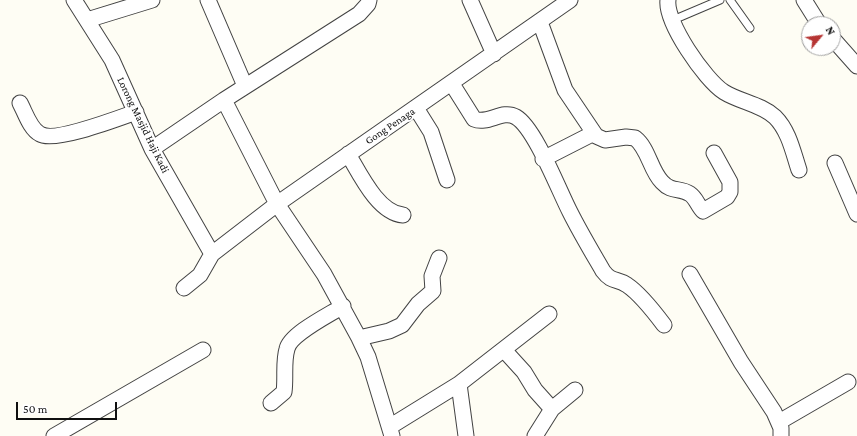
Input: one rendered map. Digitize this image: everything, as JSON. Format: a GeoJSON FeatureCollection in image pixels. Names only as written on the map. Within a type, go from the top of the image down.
{"type":"FeatureCollection","features":[{"type":"Feature","properties":{"kind":"street","name":"Lorong Masjid Haji Kadi"},"geometry":{"type":"LineString","coordinates":[[74,0],[112,60],[152,149],[212,254]]}},
{"type":"Feature","properties":{"kind":"street"},"geometry":{"type":"LineString","coordinates":[[87,20],[152,0]]}},
{"type":"Feature","properties":{"kind":"street"},"geometry":{"type":"LineString","coordinates":[[208,0],[245,86]]}},
{"type":"Feature","properties":{"kind":"street"},"geometry":{"type":"LineString","coordinates":[[152,149],[245,86],[359,14],[368,4],[369,0]]}},
{"type":"Feature","properties":{"kind":"street"},"geometry":{"type":"LineString","coordinates":[[470,0],[494,54]]}},
{"type":"Feature","properties":{"kind":"street","name":"Gong Penaga"},"geometry":{"type":"LineString","coordinates":[[212,254],[277,204],[452,84],[570,0]]}},
{"type":"Feature","properties":{"kind":"street"},"geometry":{"type":"LineString","coordinates":[[668,0],[667,6],[672,20],[698,66],[713,84],[733,97],[765,109],[780,122],[785,130],[799,170]]}},
{"type":"Feature","properties":{"kind":"street"},"geometry":{"type":"LineString","coordinates":[[804,0],[814,16]]}},
{"type":"Feature","properties":{"kind":"street"},"geometry":{"type":"LineString","coordinates":[[540,22],[565,90],[594,133],[600,139],[605,140],[626,137],[635,138],[642,146],[661,181],[672,190],[683,191],[691,195],[703,211],[726,197],[730,192],[730,182],[714,153]]}},
{"type":"Feature","properties":{"kind":"street"},"geometry":{"type":"LineString","coordinates":[[841,48],[857,66]]}},
{"type":"Feature","properties":{"kind":"street"},"geometry":{"type":"LineString","coordinates":[[452,84],[474,118],[483,120],[508,114],[520,120],[544,159],[569,211],[603,271],[610,280],[623,282],[631,287],[664,325]]}},
{"type":"Feature","properties":{"kind":"street"},"geometry":{"type":"LineString","coordinates":[[224,100],[277,204],[343,306],[368,357],[392,431],[459,384],[549,314]]}},
{"type":"Feature","properties":{"kind":"street"},"geometry":{"type":"LineString","coordinates":[[20,103],[32,126],[38,133],[45,136],[76,132],[136,112]]}},
{"type":"Feature","properties":{"kind":"street"},"geometry":{"type":"LineString","coordinates":[[416,108],[434,137],[447,180]]}},
{"type":"Feature","properties":{"kind":"street"},"geometry":{"type":"LineString","coordinates":[[544,159],[594,133]]}},
{"type":"Feature","properties":{"kind":"street"},"geometry":{"type":"LineString","coordinates":[[348,154],[379,202],[392,212],[403,215]]}},
{"type":"Feature","properties":{"kind":"street"},"geometry":{"type":"LineString","coordinates":[[835,163],[857,214]]}},
{"type":"Feature","properties":{"kind":"street"},"geometry":{"type":"LineString","coordinates":[[184,288],[200,275],[212,254]]}},
{"type":"Feature","properties":{"kind":"street"},"geometry":{"type":"LineString","coordinates":[[359,338],[389,331],[402,325],[408,320],[418,304],[433,291],[432,273],[439,258]]}},
{"type":"Feature","properties":{"kind":"street"},"geometry":{"type":"LineString","coordinates":[[690,274],[741,362],[774,412],[780,429],[848,382]]}},
{"type":"Feature","properties":{"kind":"street"},"geometry":{"type":"LineString","coordinates":[[271,403],[284,392],[286,352],[289,343],[299,334],[343,306]]}},
{"type":"Feature","properties":{"kind":"street"},"geometry":{"type":"LineString","coordinates":[[54,436],[203,350]]}},
{"type":"Feature","properties":{"kind":"street"},"geometry":{"type":"LineString","coordinates":[[504,350],[524,372],[542,400],[552,409]]}},
{"type":"Feature","properties":{"kind":"street"},"geometry":{"type":"LineString","coordinates":[[459,384],[466,436]]}},
{"type":"Feature","properties":{"kind":"street"},"geometry":{"type":"LineString","coordinates":[[535,436],[552,409],[575,390]]}},
{"type":"Feature","properties":{"kind":"lane"},"geometry":{"type":"LineString","coordinates":[[672,20],[708,2],[720,0]]}},
{"type":"Feature","properties":{"kind":"lane"},"geometry":{"type":"LineString","coordinates":[[730,0],[750,28]]}}]}
